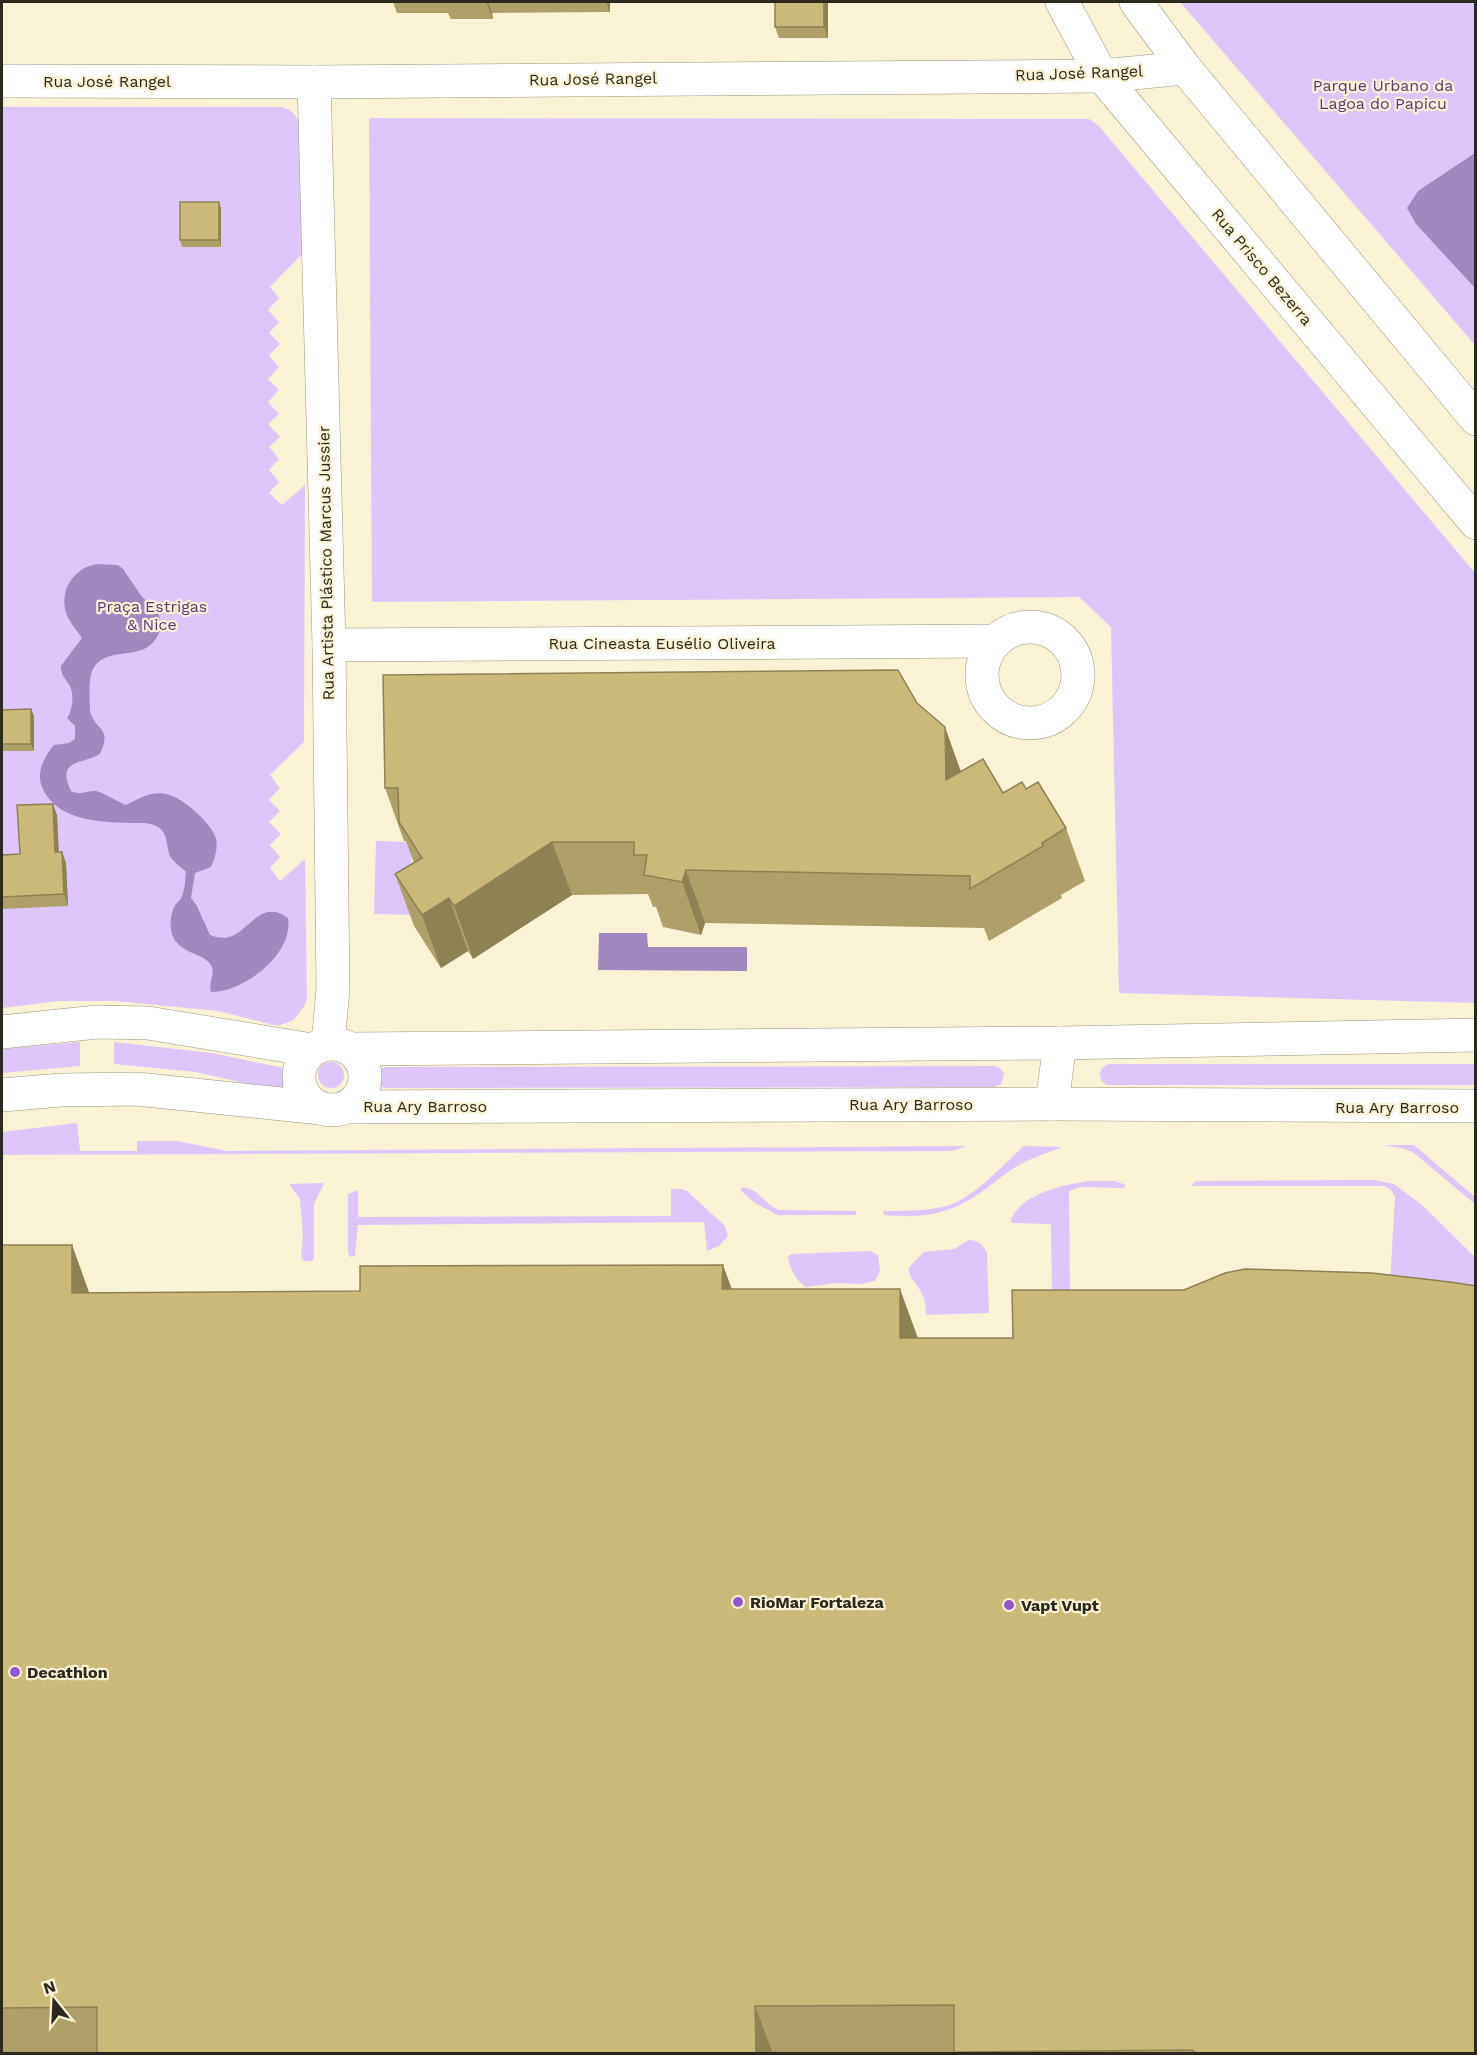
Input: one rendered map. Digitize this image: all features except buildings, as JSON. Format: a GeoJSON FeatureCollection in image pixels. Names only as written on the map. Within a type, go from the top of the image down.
{"type":"FeatureCollection","features":[{"type":"Feature","properties":{"kind":"street","name":"Rua Prisco Bezerra"},"geometry":{"type":"LineString","coordinates":[[1062,2],[1102,76],[1476,523]]}},
{"type":"Feature","properties":{"kind":"street"},"geometry":{"type":"LineString","coordinates":[[1137,2],[1185,68],[1476,418]]}},
{"type":"Feature","properties":{"kind":"street","name":"Rua José Rangel"},"geometry":{"type":"LineString","coordinates":[[2,81],[314,82],[1102,76],[1185,68]]}},
{"type":"Feature","properties":{"kind":"street","name":"Rua Artista Plástico Marcus Jussier"},"geometry":{"type":"LineString","coordinates":[[314,82],[329,645],[333,989],[331,1048]]}},
{"type":"Feature","properties":{"kind":"street","name":"Rua Cineasta Eusélio Oliveira"},"geometry":{"type":"LineString","coordinates":[[329,645],[995,641]]}},
{"type":"Feature","properties":{"kind":"street"},"geometry":{"type":"LineString","coordinates":[[2,1032],[85,1023],[148,1023],[331,1048],[1060,1042],[1476,1035]]}},
{"type":"Feature","properties":{"kind":"street"},"geometry":{"type":"LineString","coordinates":[[1052,1104],[1060,1042]]}},
{"type":"Feature","properties":{"kind":"street"},"geometry":{"type":"LineString","coordinates":[[331,1048],[360,1057],[366,1079],[357,1100],[334,1108],[305,1096],[300,1087],[300,1066],[305,1057],[331,1048]]}},
{"type":"Feature","properties":{"kind":"street","name":"Rua Ary Barroso"},"geometry":{"type":"LineString","coordinates":[[2,1095],[61,1090],[137,1089],[334,1108],[1052,1104],[1476,1106]]}},
{"type":"Feature","properties":{"kind":"green space","name":"Parque Urbano da Lagoa do Papicu"},"geometry":{"type":"Polygon","coordinates":[[[1180,2],[1475,2],[1475,345],[1180,2]]]}},
{"type":"Feature","properties":{"kind":"green space","name":"Praça Estrigas & Nice"},"geometry":{"type":"Polygon","coordinates":[[[2,107],[282,107],[290,110],[299,120],[303,253],[270,287],[279,298],[268,310],[279,322],[269,333],[280,344],[269,355],[279,367],[268,379],[279,390],[268,402],[279,414],[268,424],[280,437],[269,447],[279,459],[269,470],[279,482],[269,493],[282,505],[305,485],[304,742],[270,775],[280,788],[269,800],[280,811],[269,822],[281,834],[270,845],[280,857],[270,868],[280,881],[305,859],[307,997],[305,1005],[294,1020],[278,1026],[218,1011],[115,1001],[59,1001],[2,1008],[2,107]]]}},
{"type":"Feature","properties":{"kind":"green space"},"geometry":{"type":"Polygon","coordinates":[[[369,118],[1089,119],[1098,125],[1475,573],[1475,1003],[1119,993],[1111,627],[1079,597],[372,602],[369,118]]]}},
{"type":"Feature","properties":{"kind":"green space"},"geometry":{"type":"Polygon","coordinates":[[[376,841],[412,842],[411,915],[374,914],[376,841]]]}},
{"type":"Feature","properties":{"kind":"green space"},"geometry":{"type":"Polygon","coordinates":[[[80,1042],[80,1066],[2,1073],[2,1049],[80,1042]]]}},
{"type":"Feature","properties":{"kind":"green space"},"geometry":{"type":"Polygon","coordinates":[[[114,1042],[212,1053],[284,1068],[289,1073],[290,1081],[285,1088],[274,1090],[196,1072],[114,1064],[114,1042]]]}},
{"type":"Feature","properties":{"kind":"green space"},"geometry":{"type":"Polygon","coordinates":[[[331,1062],[340,1066],[344,1075],[340,1084],[331,1088],[322,1084],[318,1075],[322,1066],[331,1062]]]}},
{"type":"Feature","properties":{"kind":"green space"},"geometry":{"type":"Polygon","coordinates":[[[1109,1064],[1475,1064],[1475,1085],[1106,1085],[1100,1073],[1109,1064]]]}},
{"type":"Feature","properties":{"kind":"green space"},"geometry":{"type":"Polygon","coordinates":[[[993,1066],[1000,1068],[1004,1074],[1001,1084],[994,1087],[386,1088],[378,1086],[375,1080],[378,1070],[385,1067],[993,1066]]]}},
{"type":"Feature","properties":{"kind":"green space"},"geometry":{"type":"Polygon","coordinates":[[[77,1123],[80,1151],[137,1151],[137,1141],[177,1141],[227,1151],[967,1146],[952,1151],[2,1155],[2,1132],[77,1123]]]}},
{"type":"Feature","properties":{"kind":"green space"},"geometry":{"type":"Polygon","coordinates":[[[1383,1145],[1414,1145],[1475,1197],[1475,1204],[1414,1153],[1383,1145]]]}},
{"type":"Feature","properties":{"kind":"green space"},"geometry":{"type":"Polygon","coordinates":[[[1024,1146],[1062,1147],[1019,1165],[980,1193],[952,1208],[920,1216],[884,1215],[883,1211],[942,1207],[964,1198],[996,1173],[1024,1146]]]}},
{"type":"Feature","properties":{"kind":"green space"},"geometry":{"type":"Polygon","coordinates":[[[1375,1180],[1394,1184],[1421,1204],[1475,1257],[1475,1335],[1389,1302],[1395,1197],[1391,1190],[1384,1186],[1192,1186],[1194,1182],[1200,1181],[1375,1180]]]}},
{"type":"Feature","properties":{"kind":"green space"},"geometry":{"type":"Polygon","coordinates":[[[1088,1181],[1115,1181],[1126,1185],[1123,1188],[1080,1187],[1069,1191],[1070,1298],[1052,1298],[1051,1224],[1012,1223],[1011,1219],[1017,1210],[1034,1197],[1056,1188],[1088,1181]]]}},
{"type":"Feature","properties":{"kind":"green space"},"geometry":{"type":"Polygon","coordinates":[[[324,1183],[314,1204],[314,1259],[304,1261],[301,1256],[303,1234],[300,1199],[289,1184],[324,1183]]]}},
{"type":"Feature","properties":{"kind":"green space"},"geometry":{"type":"Polygon","coordinates":[[[743,1187],[749,1188],[779,1210],[855,1211],[857,1215],[778,1215],[755,1203],[740,1190],[743,1187]]]}},
{"type":"Feature","properties":{"kind":"green space"},"geometry":{"type":"Polygon","coordinates":[[[671,1189],[687,1191],[725,1226],[728,1236],[719,1246],[707,1251],[704,1222],[358,1225],[355,1256],[351,1257],[348,1254],[348,1194],[358,1190],[358,1217],[671,1216],[671,1189]]]}},
{"type":"Feature","properties":{"kind":"green space"},"geometry":{"type":"Polygon","coordinates":[[[969,1240],[980,1243],[987,1253],[989,1313],[926,1315],[923,1296],[911,1277],[909,1267],[924,1252],[954,1249],[969,1240]]]}},
{"type":"Feature","properties":{"kind":"green space"},"geometry":{"type":"Polygon","coordinates":[[[870,1251],[878,1255],[880,1271],[875,1281],[860,1284],[836,1283],[806,1287],[794,1273],[788,1256],[792,1254],[870,1251]]]}},
{"type":"Feature","properties":{"kind":"shaded area"},"geometry":{"type":"Polygon","coordinates":[[[1475,153],[1475,288],[1416,224],[1407,208],[1418,191],[1475,153]]]}},
{"type":"Feature","properties":{"kind":"shaded area"},"geometry":{"type":"Polygon","coordinates":[[[97,564],[118,565],[123,569],[142,597],[157,609],[162,626],[155,639],[143,650],[104,658],[93,669],[90,684],[90,712],[104,734],[103,745],[100,754],[69,768],[67,781],[71,791],[80,793],[98,791],[126,805],[150,795],[166,794],[188,805],[203,819],[216,839],[215,857],[211,867],[195,873],[191,898],[210,935],[221,938],[229,937],[256,918],[270,912],[279,913],[288,918],[288,932],[275,957],[264,968],[238,986],[211,992],[213,972],[211,965],[206,959],[183,948],[172,935],[172,913],[183,894],[186,872],[170,856],[165,836],[161,830],[155,825],[106,822],[68,813],[57,807],[42,787],[41,770],[50,750],[54,745],[69,743],[75,739],[75,726],[67,718],[71,708],[72,692],[62,673],[61,666],[82,638],[68,618],[64,600],[66,591],[80,571],[97,564]]]}},
{"type":"Feature","properties":{"kind":"shaded area"},"geometry":{"type":"Polygon","coordinates":[[[599,933],[647,933],[648,947],[747,947],[747,971],[598,970],[599,933]]]}},
{"type":"Feature","properties":{"kind":"place","name":"RioMar Fortaleza"},"geometry":{"type":"Point","coordinates":[738,1602]}},
{"type":"Feature","properties":{"kind":"place","name":"Vapt Vupt"},"geometry":{"type":"Point","coordinates":[1009,1605]}},
{"type":"Feature","properties":{"kind":"place","name":"Decathlon"},"geometry":{"type":"Point","coordinates":[15,1672]}}]}
